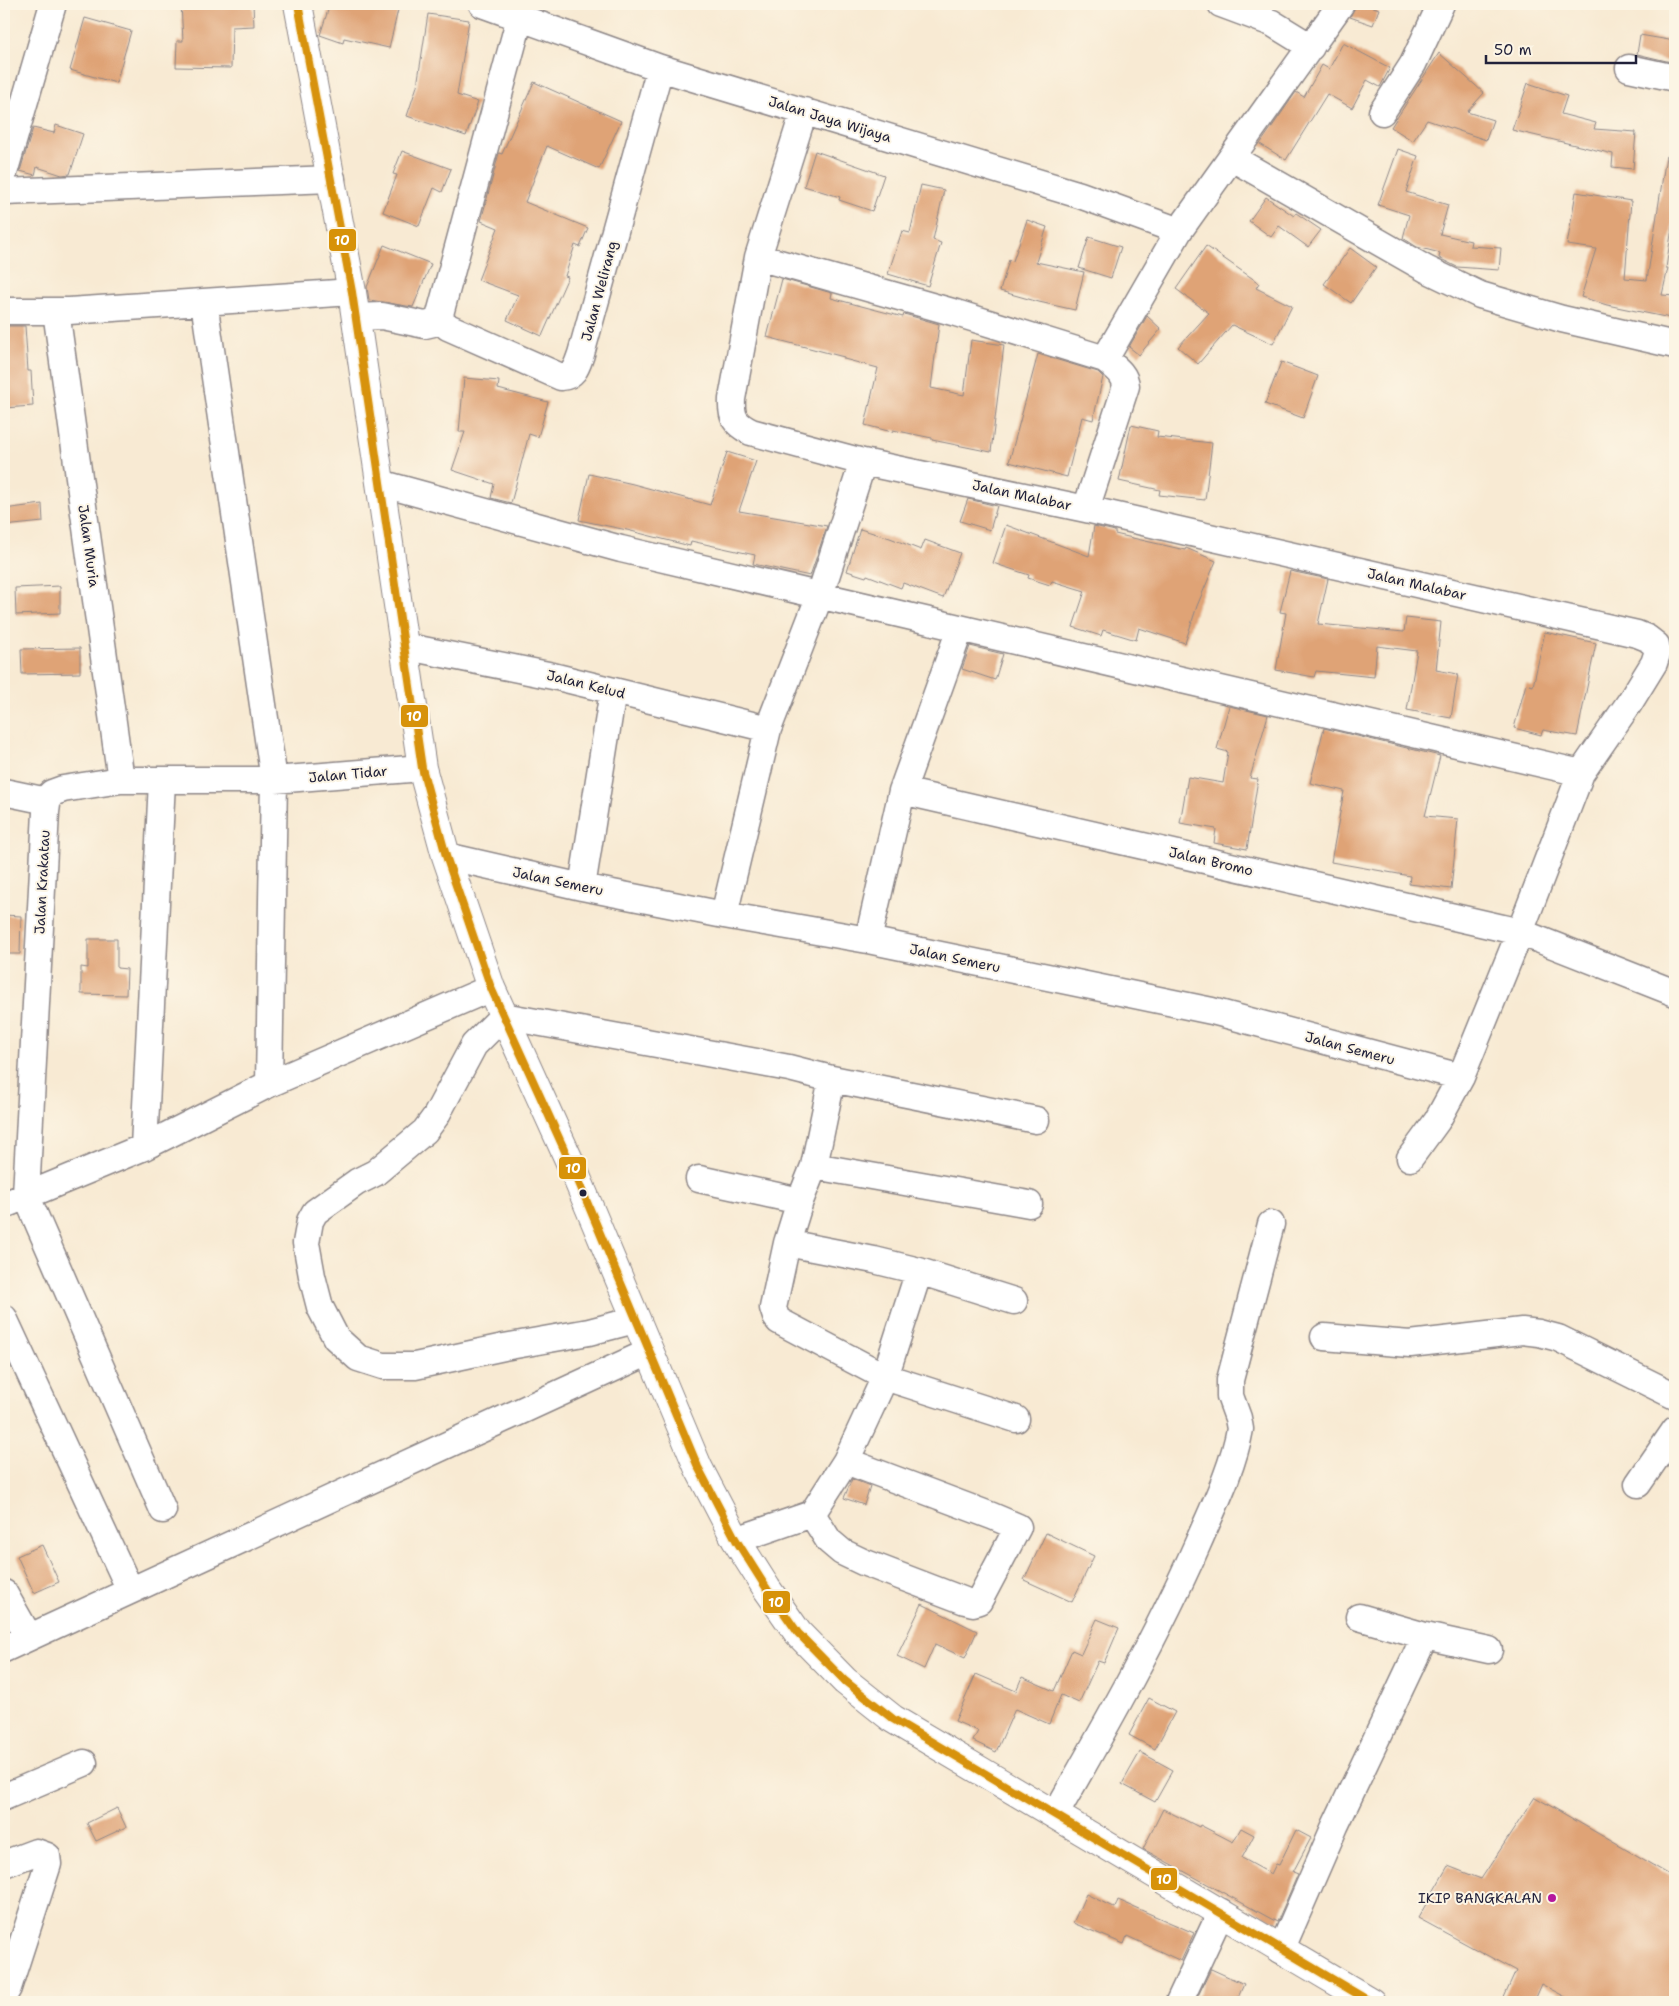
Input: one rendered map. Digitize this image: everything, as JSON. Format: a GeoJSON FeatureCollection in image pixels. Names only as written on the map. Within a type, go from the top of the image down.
{"type":"FeatureCollection","features":[{"type":"Feature","properties":{"kind":"main road"},"geometry":{"type":"LineString","coordinates":[[298,4],[354,304],[422,768],[446,856],[491,988],[574,1171],[698,1467],[736,1540],[767,1590],[798,1633],[845,1681],[894,1719],[1371,2002]]}},
{"type":"Feature","properties":{"kind":"street"},"geometry":{"type":"LineString","coordinates":[[4,173],[52,4]]}},
{"type":"Feature","properties":{"kind":"street","name":"Jalan Jaya Wijaya"},"geometry":{"type":"LineString","coordinates":[[482,4],[660,68],[1080,195],[1179,231]]}},
{"type":"Feature","properties":{"kind":"street"},"geometry":{"type":"LineString","coordinates":[[1221,4],[1272,23],[1311,47]]}},
{"type":"Feature","properties":{"kind":"street"},"geometry":{"type":"LineString","coordinates":[[1105,359],[1179,231],[1341,4]]}},
{"type":"Feature","properties":{"kind":"street"},"geometry":{"type":"LineString","coordinates":[[1382,112],[1414,64],[1440,4]]}},
{"type":"Feature","properties":{"kind":"street"},"geometry":{"type":"LineString","coordinates":[[4,311],[56,311],[204,302],[354,304],[382,316],[425,325],[442,321],[440,314],[520,17]]}},
{"type":"Feature","properties":{"kind":"street","name":"Jalan Welirang"},"geometry":{"type":"LineString","coordinates":[[442,321],[448,327],[561,377],[570,376],[573,373],[581,354],[660,68]]}},
{"type":"Feature","properties":{"kind":"street"},"geometry":{"type":"LineString","coordinates":[[1630,68],[1675,78]]}},
{"type":"Feature","properties":{"kind":"street"},"geometry":{"type":"LineString","coordinates":[[804,111],[758,257],[956,313],[1105,359],[1121,372],[1126,381],[1126,386],[1086,509]]}},
{"type":"Feature","properties":{"kind":"street"},"geometry":{"type":"LineString","coordinates":[[1232,158],[1426,269],[1480,295],[1562,319],[1675,345]]}},
{"type":"Feature","properties":{"kind":"street"},"geometry":{"type":"LineString","coordinates":[[4,192],[332,179]]}},
{"type":"Feature","properties":{"kind":"street","name":"Jalan Malabar"},"geometry":{"type":"LineString","coordinates":[[758,257],[732,400],[733,419],[741,427],[751,432],[863,462],[1086,509],[1637,634],[1647,638],[1666,656],[1654,663],[1630,702],[1581,773],[1520,932],[1461,1077],[1437,1121],[1410,1158]]}},
{"type":"Feature","properties":{"kind":"street"},"geometry":{"type":"LineString","coordinates":[[204,302],[274,780],[269,1084]]}},
{"type":"Feature","properties":{"kind":"street","name":"Jalan Muria"},"geometry":{"type":"LineString","coordinates":[[56,311],[121,780]]}},
{"type":"Feature","properties":{"kind":"street"},"geometry":{"type":"LineString","coordinates":[[724,915],[768,729],[820,595],[863,462]]}},
{"type":"Feature","properties":{"kind":"street"},"geometry":{"type":"LineString","coordinates":[[380,483],[621,549],[1581,773]]}},
{"type":"Feature","properties":{"kind":"street"},"geometry":{"type":"LineString","coordinates":[[868,940],[902,791],[960,629]]}},
{"type":"Feature","properties":{"kind":"street","name":"Jalan Kelud"},"geometry":{"type":"LineString","coordinates":[[403,646],[553,676],[768,729]]}},
{"type":"Feature","properties":{"kind":"street"},"geometry":{"type":"LineString","coordinates":[[582,887],[613,691]]}},
{"type":"Feature","properties":{"kind":"street","name":"Jalan Tidar"},"geometry":{"type":"LineString","coordinates":[[274,780],[422,768]]}},
{"type":"Feature","properties":{"kind":"street"},"geometry":{"type":"LineString","coordinates":[[4,792],[47,801],[52,793],[63,789],[121,780],[162,782],[274,780]]}},
{"type":"Feature","properties":{"kind":"street"},"geometry":{"type":"LineString","coordinates":[[144,1148],[162,782]]}},
{"type":"Feature","properties":{"kind":"street","name":"Jalan Bromo"},"geometry":{"type":"LineString","coordinates":[[902,791],[1520,932],[1675,993]]}},
{"type":"Feature","properties":{"kind":"street","name":"Jalan Krakatau"},"geometry":{"type":"LineString","coordinates":[[15,1200],[47,801]]}},
{"type":"Feature","properties":{"kind":"street","name":"Jalan Semeru"},"geometry":{"type":"LineString","coordinates":[[446,856],[582,887],[724,915],[868,940],[1212,1011],[1461,1077]]}},
{"type":"Feature","properties":{"kind":"street"},"geometry":{"type":"LineString","coordinates":[[163,1510],[15,1200],[144,1148],[269,1084],[491,988]]}},
{"type":"Feature","properties":{"kind":"street"},"geometry":{"type":"LineString","coordinates":[[635,1320],[589,1332],[504,1347],[415,1366],[383,1366],[358,1358],[336,1338],[320,1307],[306,1243],[310,1221],[315,1212],[356,1182],[375,1173],[425,1131],[436,1116],[474,1045],[503,1016],[790,1068],[1036,1120]]}},
{"type":"Feature","properties":{"kind":"street"},"geometry":{"type":"LineString","coordinates":[[832,1078],[814,1166],[800,1201],[788,1243],[773,1308],[776,1317],[779,1321],[885,1377],[1016,1419]]}},
{"type":"Feature","properties":{"kind":"street"},"geometry":{"type":"LineString","coordinates":[[814,1166],[1029,1204]]}},
{"type":"Feature","properties":{"kind":"street"},"geometry":{"type":"LineString","coordinates":[[699,1179],[800,1201]]}},
{"type":"Feature","properties":{"kind":"street"},"geometry":{"type":"LineString","coordinates":[[1055,1815],[1107,1724],[1181,1582],[1219,1495],[1240,1429],[1230,1396],[1230,1380],[1271,1224]]}},
{"type":"Feature","properties":{"kind":"street"},"geometry":{"type":"LineString","coordinates":[[788,1243],[919,1271],[1014,1301]]}},
{"type":"Feature","properties":{"kind":"street"},"geometry":{"type":"LineString","coordinates":[[736,1540],[812,1514],[846,1461],[885,1377],[919,1271]]}},
{"type":"Feature","properties":{"kind":"street"},"geometry":{"type":"LineString","coordinates":[[4,1318],[130,1590]]}},
{"type":"Feature","properties":{"kind":"street"},"geometry":{"type":"LineString","coordinates":[[1324,1337],[1410,1344],[1522,1332],[1539,1333],[1558,1338],[1675,1396]]}},
{"type":"Feature","properties":{"kind":"street"},"geometry":{"type":"LineString","coordinates":[[4,1649],[649,1352]]}},
{"type":"Feature","properties":{"kind":"street"},"geometry":{"type":"LineString","coordinates":[[1638,1484],[1675,1430]]}},
{"type":"Feature","properties":{"kind":"street"},"geometry":{"type":"LineString","coordinates":[[812,1514],[829,1541],[842,1552],[863,1562],[965,1601],[973,1603],[979,1601],[1018,1528],[992,1516],[846,1461]]}},
{"type":"Feature","properties":{"kind":"street"},"geometry":{"type":"LineString","coordinates":[[4,1593],[29,1637]]}},
{"type":"Feature","properties":{"kind":"street"},"geometry":{"type":"LineString","coordinates":[[1359,1617],[1425,1636],[1489,1650]]}},
{"type":"Feature","properties":{"kind":"street"},"geometry":{"type":"LineString","coordinates":[[1281,1950],[1335,1826],[1425,1636]]}},
{"type":"Feature","properties":{"kind":"street"},"geometry":{"type":"LineString","coordinates":[[4,1797],[84,1762]]}},
{"type":"Feature","properties":{"kind":"street"},"geometry":{"type":"LineString","coordinates":[[4,1864],[36,1852],[47,1856],[48,1864],[8,1988],[4,1994]]}},
{"type":"Feature","properties":{"kind":"street"},"geometry":{"type":"LineString","coordinates":[[1179,2002],[1221,1912]]}},
{"type":"Feature","properties":{"kind":"building"},"geometry":{"type":"Polygon","coordinates":[[[181,4],[253,4],[254,26],[232,27],[231,68],[176,67],[177,41],[183,41],[181,4]]]}},
{"type":"Feature","properties":{"kind":"building"},"geometry":{"type":"Polygon","coordinates":[[[330,4],[370,4],[398,10],[389,48],[344,38],[343,43],[320,35],[330,4]]]}},
{"type":"Feature","properties":{"kind":"building"},"geometry":{"type":"Polygon","coordinates":[[[1356,4],[1365,4],[1379,9],[1373,25],[1350,17],[1356,4]]]}},
{"type":"Feature","properties":{"kind":"building"},"geometry":{"type":"Polygon","coordinates":[[[428,14],[469,20],[457,95],[478,102],[466,136],[407,116],[417,86],[428,14]]]}},
{"type":"Feature","properties":{"kind":"building"},"geometry":{"type":"Polygon","coordinates":[[[85,18],[131,31],[116,83],[70,70],[85,18]]]}},
{"type":"Feature","properties":{"kind":"building"},"geometry":{"type":"Polygon","coordinates":[[[1640,35],[1675,41],[1675,63],[1637,54],[1640,35]]]}},
{"type":"Feature","properties":{"kind":"building"},"geometry":{"type":"Polygon","coordinates":[[[1343,43],[1390,68],[1380,87],[1367,80],[1352,108],[1327,94],[1286,160],[1260,144],[1296,92],[1304,97],[1322,65],[1329,69],[1343,43]]]}},
{"type":"Feature","properties":{"kind":"building"},"geometry":{"type":"Polygon","coordinates":[[[1439,53],[1484,93],[1467,112],[1493,120],[1486,140],[1427,120],[1413,141],[1391,127],[1439,53]]]}},
{"type":"Feature","properties":{"kind":"building"},"geometry":{"type":"Polygon","coordinates":[[[534,82],[621,121],[599,169],[547,146],[525,202],[588,228],[580,247],[575,245],[565,276],[568,277],[542,336],[507,320],[518,295],[478,280],[498,228],[481,221],[499,153],[502,154],[534,82]]]}},
{"type":"Feature","properties":{"kind":"building"},"geometry":{"type":"Polygon","coordinates":[[[1528,83],[1567,96],[1561,114],[1596,123],[1594,129],[1636,132],[1633,169],[1612,167],[1613,154],[1512,130],[1528,83]]]}},
{"type":"Feature","properties":{"kind":"building"},"geometry":{"type":"Polygon","coordinates":[[[56,125],[83,134],[70,174],[62,175],[37,167],[35,175],[20,171],[33,128],[54,133],[56,125]]]}},
{"type":"Feature","properties":{"kind":"building"},"geometry":{"type":"Polygon","coordinates":[[[1398,149],[1418,156],[1406,192],[1448,205],[1440,234],[1471,241],[1470,246],[1501,248],[1499,270],[1457,267],[1439,258],[1440,253],[1417,247],[1403,238],[1409,215],[1378,205],[1398,149]]]}},
{"type":"Feature","properties":{"kind":"building"},"geometry":{"type":"Polygon","coordinates":[[[402,151],[451,169],[442,192],[434,188],[419,226],[383,212],[397,175],[393,174],[402,151]]]}},
{"type":"Feature","properties":{"kind":"building"},"geometry":{"type":"Polygon","coordinates":[[[815,151],[884,175],[872,211],[839,200],[840,197],[804,186],[815,151]]]}},
{"type":"Feature","properties":{"kind":"building"},"geometry":{"type":"Polygon","coordinates":[[[1666,156],[1675,157],[1675,207],[1666,268],[1668,268],[1662,295],[1675,296],[1675,319],[1607,305],[1581,297],[1596,249],[1567,245],[1576,192],[1631,201],[1625,278],[1647,280],[1666,156]]]}},
{"type":"Feature","properties":{"kind":"building"},"geometry":{"type":"Polygon","coordinates":[[[921,185],[944,190],[933,240],[941,243],[928,286],[888,274],[902,231],[910,233],[921,185]]]}},
{"type":"Feature","properties":{"kind":"building"},"geometry":{"type":"Polygon","coordinates":[[[1266,197],[1294,216],[1296,213],[1321,230],[1308,247],[1279,226],[1271,237],[1249,221],[1266,197]]]}},
{"type":"Feature","properties":{"kind":"building"},"geometry":{"type":"Polygon","coordinates":[[[1027,220],[1047,227],[1036,262],[1084,272],[1075,310],[1000,291],[1009,260],[1013,261],[1027,220]]]}},
{"type":"Feature","properties":{"kind":"building"},"geometry":{"type":"Polygon","coordinates":[[[1089,237],[1121,247],[1111,278],[1079,268],[1089,237]]]}},
{"type":"Feature","properties":{"kind":"building"},"geometry":{"type":"Polygon","coordinates":[[[384,245],[431,264],[413,307],[369,300],[367,287],[384,245]]]}},
{"type":"Feature","properties":{"kind":"building"},"geometry":{"type":"Polygon","coordinates":[[[1206,246],[1259,283],[1256,288],[1292,306],[1273,344],[1232,325],[1198,364],[1178,347],[1209,313],[1176,289],[1206,246]]]}},
{"type":"Feature","properties":{"kind":"building"},"geometry":{"type":"Polygon","coordinates":[[[1350,248],[1376,267],[1351,303],[1324,284],[1350,248]]]}},
{"type":"Feature","properties":{"kind":"building"},"geometry":{"type":"Polygon","coordinates":[[[782,279],[832,293],[831,298],[903,317],[904,314],[939,324],[931,388],[964,395],[971,340],[1004,345],[991,452],[865,425],[878,368],[767,337],[782,279]]]}},
{"type":"Feature","properties":{"kind":"building"},"geometry":{"type":"Polygon","coordinates":[[[1147,316],[1161,329],[1139,355],[1129,347],[1147,316]]]}},
{"type":"Feature","properties":{"kind":"building"},"geometry":{"type":"Polygon","coordinates":[[[4,326],[25,326],[33,406],[4,408],[4,326]]]}},
{"type":"Feature","properties":{"kind":"building"},"geometry":{"type":"Polygon","coordinates":[[[1038,354],[1098,372],[1103,377],[1093,420],[1082,417],[1067,477],[1009,462],[1038,354]]]}},
{"type":"Feature","properties":{"kind":"building"},"geometry":{"type":"Polygon","coordinates":[[[1281,362],[1318,376],[1303,418],[1265,404],[1281,362]]]}},
{"type":"Feature","properties":{"kind":"building"},"geometry":{"type":"Polygon","coordinates":[[[464,378],[499,381],[498,389],[548,402],[538,437],[529,434],[511,503],[491,498],[494,484],[452,470],[465,432],[459,432],[464,378]]]}},
{"type":"Feature","properties":{"kind":"building"},"geometry":{"type":"Polygon","coordinates":[[[1131,425],[1158,431],[1157,437],[1212,443],[1205,500],[1159,495],[1160,490],[1119,481],[1131,425]]]}},
{"type":"Feature","properties":{"kind":"building"},"geometry":{"type":"Polygon","coordinates":[[[727,452],[756,461],[739,511],[827,526],[810,576],[753,564],[755,555],[691,541],[690,546],[579,520],[589,474],[710,505],[727,452]]]}},
{"type":"Feature","properties":{"kind":"building"},"geometry":{"type":"Polygon","coordinates":[[[968,499],[997,506],[990,530],[960,521],[968,499]]]}},
{"type":"Feature","properties":{"kind":"building"},"geometry":{"type":"Polygon","coordinates":[[[42,504],[43,522],[4,526],[4,509],[42,504]]]}},
{"type":"Feature","properties":{"kind":"building"},"geometry":{"type":"Polygon","coordinates":[[[1006,525],[1089,556],[1094,526],[1115,531],[1115,534],[1185,550],[1186,548],[1216,561],[1197,606],[1185,643],[1139,628],[1136,640],[1103,630],[1101,636],[1073,627],[1085,591],[1052,581],[1050,585],[1028,578],[1029,575],[993,563],[1006,525]]]}},
{"type":"Feature","properties":{"kind":"building"},"geometry":{"type":"Polygon","coordinates":[[[860,529],[921,550],[925,540],[960,553],[943,598],[903,583],[901,588],[867,575],[866,577],[847,571],[860,529]]]}},
{"type":"Feature","properties":{"kind":"building"},"geometry":{"type":"Polygon","coordinates":[[[1290,571],[1328,579],[1318,624],[1404,632],[1406,618],[1441,622],[1436,670],[1458,674],[1451,718],[1407,710],[1417,651],[1377,646],[1374,677],[1316,671],[1314,677],[1276,670],[1286,613],[1280,612],[1290,571]]]}},
{"type":"Feature","properties":{"kind":"building"},"geometry":{"type":"Polygon","coordinates":[[[60,586],[60,613],[16,615],[15,588],[60,586]]]}},
{"type":"Feature","properties":{"kind":"building"},"geometry":{"type":"Polygon","coordinates":[[[1545,632],[1596,643],[1577,736],[1543,730],[1541,735],[1514,728],[1526,684],[1533,686],[1545,632]]]}},
{"type":"Feature","properties":{"kind":"building"},"geometry":{"type":"Polygon","coordinates":[[[970,646],[1003,654],[995,680],[962,669],[970,646]]]}},
{"type":"Feature","properties":{"kind":"building"},"geometry":{"type":"Polygon","coordinates":[[[80,648],[80,673],[22,674],[21,649],[80,648]]]}},
{"type":"Feature","properties":{"kind":"building"},"geometry":{"type":"Polygon","coordinates":[[[1229,706],[1268,715],[1250,778],[1258,779],[1247,849],[1214,843],[1216,829],[1180,823],[1188,777],[1223,783],[1228,752],[1217,749],[1229,706]]]}},
{"type":"Feature","properties":{"kind":"building"},"geometry":{"type":"Polygon","coordinates":[[[1324,728],[1440,756],[1425,816],[1458,819],[1451,889],[1409,884],[1410,876],[1331,862],[1344,791],[1310,783],[1324,728]]]}},
{"type":"Feature","properties":{"kind":"building"},"geometry":{"type":"Polygon","coordinates":[[[4,915],[21,916],[20,954],[4,954],[4,915]]]}},
{"type":"Feature","properties":{"kind":"building"},"geometry":{"type":"Polygon","coordinates":[[[88,939],[117,939],[117,968],[127,969],[126,995],[81,994],[81,967],[88,968],[88,939]]]}},
{"type":"Feature","properties":{"kind":"building"},"geometry":{"type":"Polygon","coordinates":[[[852,1479],[870,1486],[864,1505],[844,1498],[852,1479]]]}},
{"type":"Feature","properties":{"kind":"building"},"geometry":{"type":"Polygon","coordinates":[[[1046,1533],[1094,1556],[1072,1602],[1024,1580],[1046,1533]]]}},
{"type":"Feature","properties":{"kind":"building"},"geometry":{"type":"Polygon","coordinates":[[[42,1545],[59,1582],[34,1593],[17,1556],[42,1545]]]}},
{"type":"Feature","properties":{"kind":"building"},"geometry":{"type":"Polygon","coordinates":[[[922,1604],[977,1631],[965,1658],[935,1644],[924,1669],[897,1656],[922,1604]]]}},
{"type":"Feature","properties":{"kind":"building"},"geometry":{"type":"Polygon","coordinates":[[[1097,1619],[1119,1628],[1104,1663],[1098,1661],[1079,1703],[1061,1695],[1049,1724],[1015,1709],[996,1752],[973,1741],[978,1731],[955,1721],[976,1674],[1016,1691],[1022,1677],[1054,1691],[1072,1650],[1081,1654],[1097,1619]]]}},
{"type":"Feature","properties":{"kind":"building"},"geometry":{"type":"Polygon","coordinates":[[[1149,1698],[1175,1712],[1155,1749],[1129,1735],[1149,1698]]]}},
{"type":"Feature","properties":{"kind":"building"},"geometry":{"type":"Polygon","coordinates":[[[1140,1752],[1173,1770],[1155,1802],[1122,1784],[1140,1752]]]}},
{"type":"Feature","properties":{"kind":"building","name":"IKIP BANGKALAN"},"geometry":{"type":"Polygon","coordinates":[[[1535,1797],[1675,1878],[1675,2002],[1575,2002],[1541,1984],[1533,2002],[1502,2002],[1516,1971],[1418,1918],[1448,1866],[1481,1879],[1535,1797]]]}},
{"type":"Feature","properties":{"kind":"building"},"geometry":{"type":"Polygon","coordinates":[[[117,1808],[126,1827],[96,1841],[87,1823],[117,1808]]]}},
{"type":"Feature","properties":{"kind":"building"},"geometry":{"type":"Polygon","coordinates":[[[1163,1809],[1233,1842],[1241,1828],[1254,1835],[1242,1858],[1271,1874],[1276,1864],[1279,1865],[1296,1830],[1311,1838],[1293,1872],[1298,1874],[1277,1922],[1143,1849],[1163,1809]]]}},
{"type":"Feature","properties":{"kind":"building"},"geometry":{"type":"Polygon","coordinates":[[[1086,1894],[1115,1908],[1118,1900],[1194,1933],[1181,1961],[1127,1936],[1124,1944],[1073,1923],[1086,1894]]]}},
{"type":"Feature","properties":{"kind":"building"},"geometry":{"type":"Polygon","coordinates":[[[1211,1969],[1244,1984],[1236,2002],[1195,2002],[1211,1969]]]}},
{"type":"Feature","properties":{"kind":"transit line","name":"10"},"geometry":{"type":"LineString","coordinates":[[298,4],[352,292],[422,768],[446,856],[491,988],[574,1171],[698,1467],[736,1540],[798,1633],[845,1681],[893,1719],[1371,2002]]}},
{"type":"Feature","properties":{"kind":"place","name":"IKIP BANGKALAN"},"geometry":{"type":"Point","coordinates":[1552,1898]}}]}
